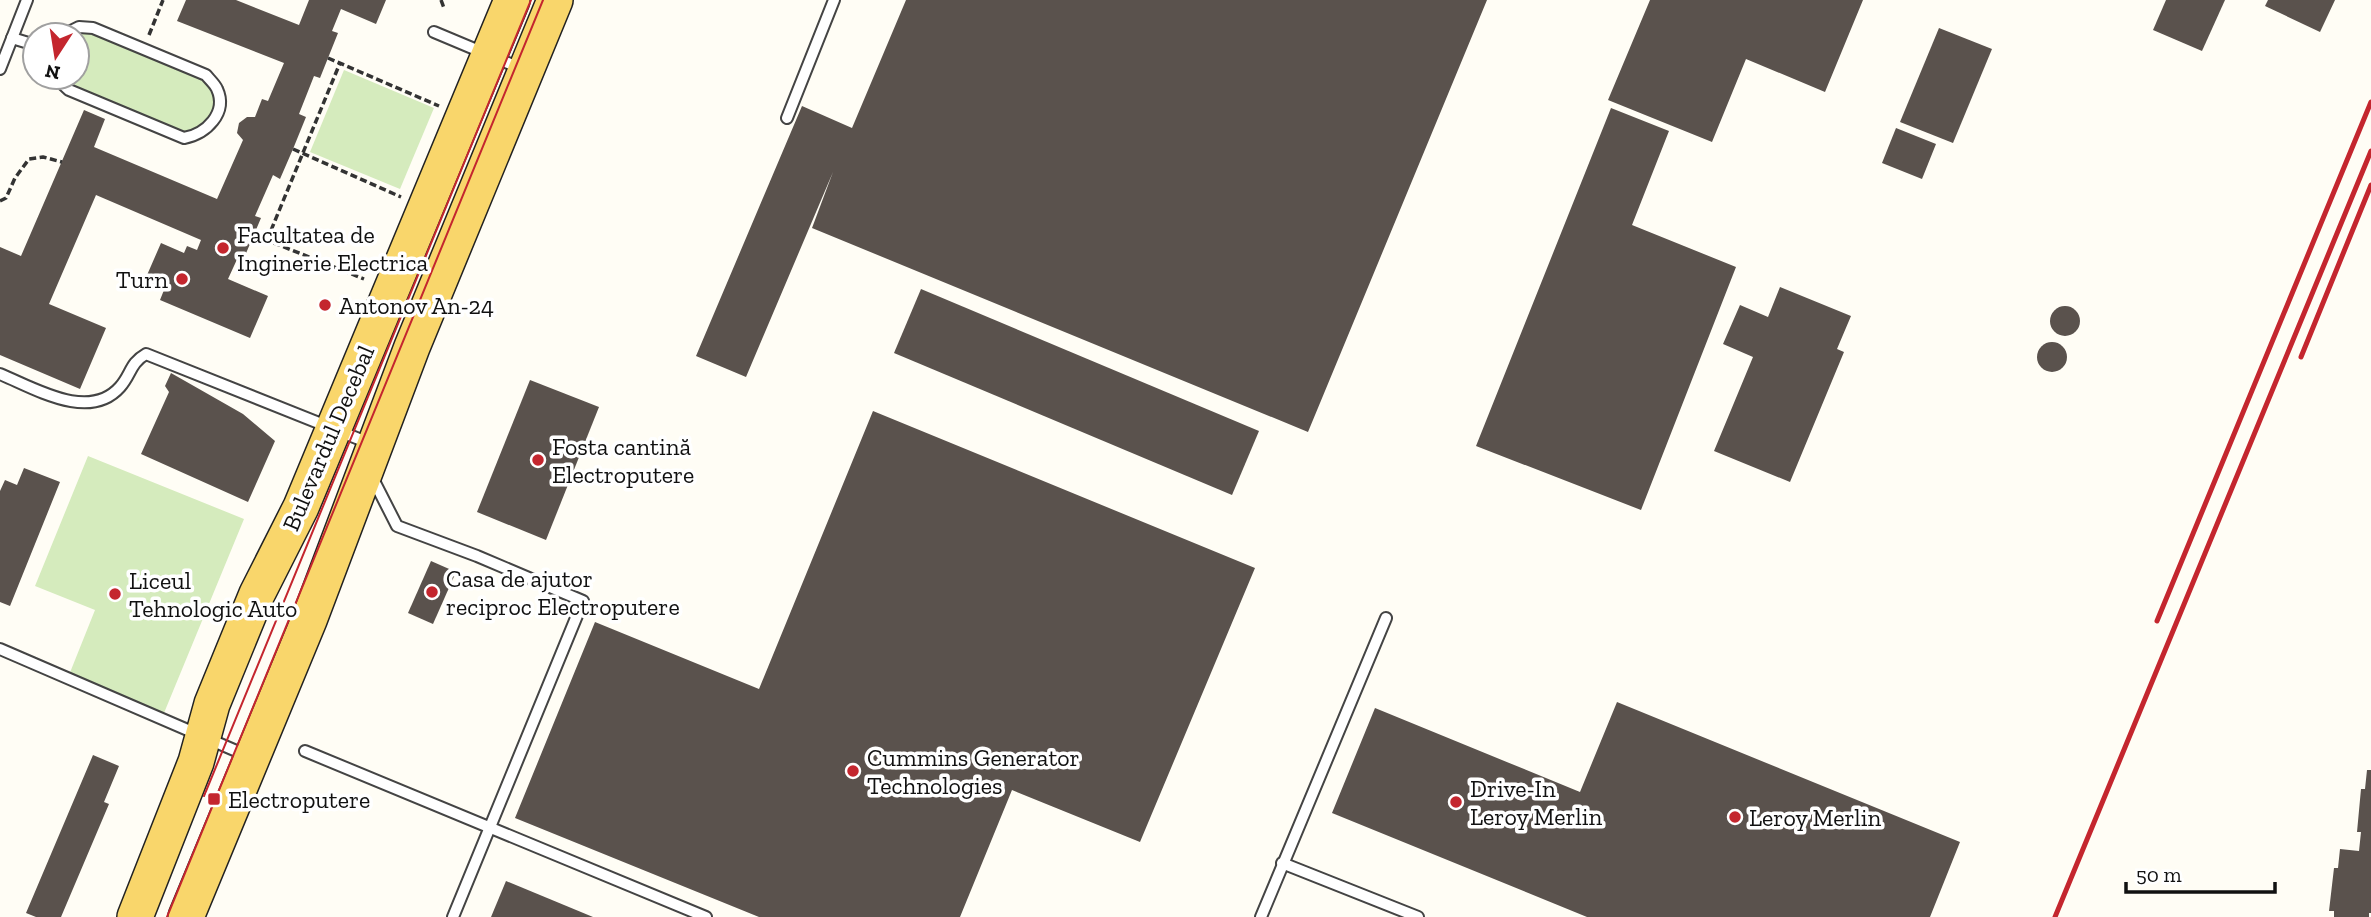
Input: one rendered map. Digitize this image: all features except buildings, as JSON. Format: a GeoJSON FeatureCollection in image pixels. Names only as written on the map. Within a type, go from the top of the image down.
{"type":"FeatureCollection","features":[{"type":"Feature","properties":{"kind":"main road","name":"Bulevardul Decebal"},"geometry":{"type":"LineString","coordinates":[[135,917],[196,762],[212,704],[257,594],[301,507],[512,0]]}},
{"type":"Feature","properties":{"kind":"main road","name":"Bulevardul Decebal"},"geometry":{"type":"LineString","coordinates":[[186,917],[309,620],[412,347],[555,0]]}},
{"type":"Feature","properties":{"kind":"lane"},"geometry":{"type":"LineString","coordinates":[[0,69],[27,0]]}},
{"type":"Feature","properties":{"kind":"lane"},"geometry":{"type":"LineString","coordinates":[[787,118],[834,0]]}},
{"type":"Feature","properties":{"kind":"lane"},"geometry":{"type":"LineString","coordinates":[[71,91],[184,138],[197,136],[209,128],[216,114],[219,103],[218,89],[206,75],[91,28]]}},
{"type":"Feature","properties":{"kind":"lane"},"geometry":{"type":"LineString","coordinates":[[433,32],[526,71]]}},
{"type":"Feature","properties":{"kind":"lane"},"geometry":{"type":"LineString","coordinates":[[12,38],[21,41]]}},
{"type":"Feature","properties":{"kind":"lane"},"geometry":{"type":"LineString","coordinates":[[0,374],[54,396],[88,403],[106,399],[120,387],[136,359],[146,354],[334,429],[371,457],[397,526],[583,601],[453,917]]}},
{"type":"Feature","properties":{"kind":"lane"},"geometry":{"type":"LineString","coordinates":[[1261,917],[1386,618]]}},
{"type":"Feature","properties":{"kind":"lane"},"geometry":{"type":"LineString","coordinates":[[0,649],[252,758]]}},
{"type":"Feature","properties":{"kind":"lane"},"geometry":{"type":"LineString","coordinates":[[305,751],[706,917]]}},
{"type":"Feature","properties":{"kind":"lane"},"geometry":{"type":"LineString","coordinates":[[1282,863],[1418,917]]}},
{"type":"Feature","properties":{"kind":"path"},"geometry":{"type":"LineString","coordinates":[[144,50],[163,0]]}},
{"type":"Feature","properties":{"kind":"path"},"geometry":{"type":"LineString","coordinates":[[441,0],[444,8]]}},
{"type":"Feature","properties":{"kind":"path"},"geometry":{"type":"LineString","coordinates":[[328,58],[440,106]]}},
{"type":"Feature","properties":{"kind":"path"},"geometry":{"type":"LineString","coordinates":[[268,240],[340,63]]}},
{"type":"Feature","properties":{"kind":"path"},"geometry":{"type":"LineString","coordinates":[[293,149],[413,202]]}},
{"type":"Feature","properties":{"kind":"path"},"geometry":{"type":"LineString","coordinates":[[0,201],[6,198],[15,178],[29,159],[43,157],[62,162]]}},
{"type":"Feature","properties":{"kind":"path"},"geometry":{"type":"LineString","coordinates":[[254,235],[364,279]]}},
{"type":"Feature","properties":{"kind":"green space"},"geometry":{"type":"Polygon","coordinates":[[[91,32],[206,75],[218,89],[217,114],[184,138],[71,91],[91,91],[91,32]]]}},
{"type":"Feature","properties":{"kind":"green space"},"geometry":{"type":"Polygon","coordinates":[[[344,70],[434,108],[400,189],[310,152],[344,70]]]}},
{"type":"Feature","properties":{"kind":"green space"},"geometry":{"type":"Polygon","coordinates":[[[88,456],[244,519],[164,713],[69,675],[95,610],[35,586],[88,456]]]}},
{"type":"Feature","properties":{"kind":"tram line"},"geometry":{"type":"LineString","coordinates":[[204,796],[531,0]]}},
{"type":"Feature","properties":{"kind":"tram line"},"geometry":{"type":"LineString","coordinates":[[167,917],[543,0]]}},
{"type":"Feature","properties":{"kind":"railway"},"geometry":{"type":"LineString","coordinates":[[2157,621],[2371,102]]}},
{"type":"Feature","properties":{"kind":"railway"},"geometry":{"type":"LineString","coordinates":[[2055,917],[2371,151]]}},
{"type":"Feature","properties":{"kind":"railway"},"geometry":{"type":"LineString","coordinates":[[2301,357],[2371,185]]}},
{"type":"Feature","properties":{"kind":"place","name":"Facultatea de Inginerie Electrica"},"geometry":{"type":"Point","coordinates":[223,248]}},
{"type":"Feature","properties":{"kind":"place","name":"Turn"},"geometry":{"type":"Point","coordinates":[182,279]}},
{"type":"Feature","properties":{"kind":"place","name":"Antonov An-24"},"geometry":{"type":"Point","coordinates":[325,305]}},
{"type":"Feature","properties":{"kind":"place","name":"Fosta cantină Electroputere"},"geometry":{"type":"Point","coordinates":[538,460]}},
{"type":"Feature","properties":{"kind":"place","name":"Casa de ajutor reciproc Electroputere"},"geometry":{"type":"Point","coordinates":[432,592]}},
{"type":"Feature","properties":{"kind":"place","name":"Liceul Tehnologic Auto"},"geometry":{"type":"Point","coordinates":[115,594]}},
{"type":"Feature","properties":{"kind":"place","name":"Cummins Generator Technologies"},"geometry":{"type":"Point","coordinates":[853,771]}},
{"type":"Feature","properties":{"kind":"place","name":"Electroputere"},"geometry":{"type":"Point","coordinates":[214,799]}},
{"type":"Feature","properties":{"kind":"place","name":"Drive-In Leroy Merlin"},"geometry":{"type":"Point","coordinates":[1456,802]}},
{"type":"Feature","properties":{"kind":"place","name":"Leroy Merlin"},"geometry":{"type":"Point","coordinates":[1735,817]}}]}
